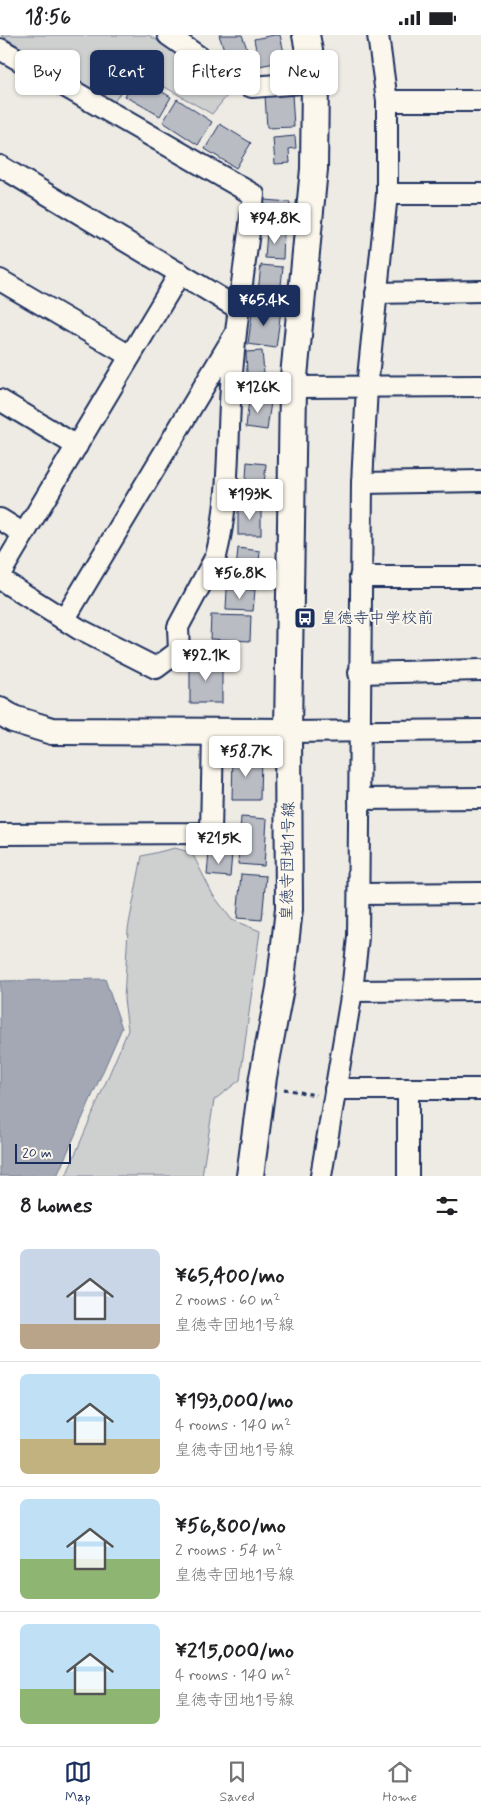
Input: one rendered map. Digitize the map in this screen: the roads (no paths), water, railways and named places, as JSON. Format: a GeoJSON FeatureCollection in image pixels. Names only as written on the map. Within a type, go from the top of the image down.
{"type":"FeatureCollection","features":[{"type":"Feature","properties":{"kind":"street"},"geometry":{"type":"LineString","coordinates":[[168,35],[228,77],[252,87],[270,86]]}},
{"type":"Feature","properties":{"kind":"street","name":"皇徳寺団地1号線"},"geometry":{"type":"LineString","coordinates":[[306,35],[309,50]]}},
{"type":"Feature","properties":{"kind":"street"},"geometry":{"type":"LineString","coordinates":[[321,1176],[352,991],[358,937],[360,894],[359,731],[362,483],[367,387],[387,195],[387,101],[378,35]]}},
{"type":"Feature","properties":{"kind":"street"},"geometry":{"type":"LineString","coordinates":[[0,49],[254,195],[236,332],[231,387],[226,496],[219,544],[216,556],[178,627],[179,651],[156,668],[79,629],[0,579]]}},
{"type":"Feature","properties":{"kind":"street","name":"皇徳寺団地1号線"},"geometry":{"type":"LineString","coordinates":[[250,1176],[263,1077],[280,988],[289,909],[285,387],[314,169],[315,95]]}},
{"type":"Feature","properties":{"kind":"street"},"geometry":{"type":"LineString","coordinates":[[387,101],[481,101]]}},
{"type":"Feature","properties":{"kind":"street"},"geometry":{"type":"LineString","coordinates":[[0,166],[239,309]]}},
{"type":"Feature","properties":{"kind":"street"},"geometry":{"type":"LineString","coordinates":[[387,195],[481,194]]}},
{"type":"Feature","properties":{"kind":"street"},"geometry":{"type":"LineString","coordinates":[[0,574],[180,273]]}},
{"type":"Feature","properties":{"kind":"street"},"geometry":{"type":"LineString","coordinates":[[0,280],[130,356]]}},
{"type":"Feature","properties":{"kind":"street"},"geometry":{"type":"LineString","coordinates":[[376,293],[481,291]]}},
{"type":"Feature","properties":{"kind":"street"},"geometry":{"type":"LineString","coordinates":[[64,620],[236,332]]}},
{"type":"Feature","properties":{"kind":"street"},"geometry":{"type":"LineString","coordinates":[[285,387],[481,386]]}},
{"type":"Feature","properties":{"kind":"street"},"geometry":{"type":"LineString","coordinates":[[0,400],[77,446]]}},
{"type":"Feature","properties":{"kind":"street"},"geometry":{"type":"LineString","coordinates":[[362,483],[481,481]]}},
{"type":"Feature","properties":{"kind":"street"},"geometry":{"type":"LineString","coordinates":[[0,519],[24,533]]}},
{"type":"Feature","properties":{"kind":"street"},"geometry":{"type":"LineString","coordinates":[[360,577],[481,577]]}},
{"type":"Feature","properties":{"kind":"street"},"geometry":{"type":"LineString","coordinates":[[360,673],[481,670]]}},
{"type":"Feature","properties":{"kind":"street"},"geometry":{"type":"LineString","coordinates":[[0,711],[13,719],[52,731],[213,733],[481,730]]}},
{"type":"Feature","properties":{"kind":"street"},"geometry":{"type":"LineString","coordinates":[[0,834],[211,833],[213,733]]}},
{"type":"Feature","properties":{"kind":"street"},"geometry":{"type":"LineString","coordinates":[[359,799],[481,798]]}},
{"type":"Feature","properties":{"kind":"street"},"geometry":{"type":"LineString","coordinates":[[360,894],[481,893]]}},
{"type":"Feature","properties":{"kind":"street"},"geometry":{"type":"LineString","coordinates":[[352,991],[481,990]]}},
{"type":"Feature","properties":{"kind":"street"},"geometry":{"type":"LineString","coordinates":[[335,1094],[408,1089],[481,1089]]}},
{"type":"Feature","properties":{"kind":"street"},"geometry":{"type":"LineString","coordinates":[[408,1089],[408,1176]]}},
{"type":"Feature","properties":{"kind":"place","name":"皇徳寺中学校前"},"geometry":{"type":"Point","coordinates":[305,618]}}]}
